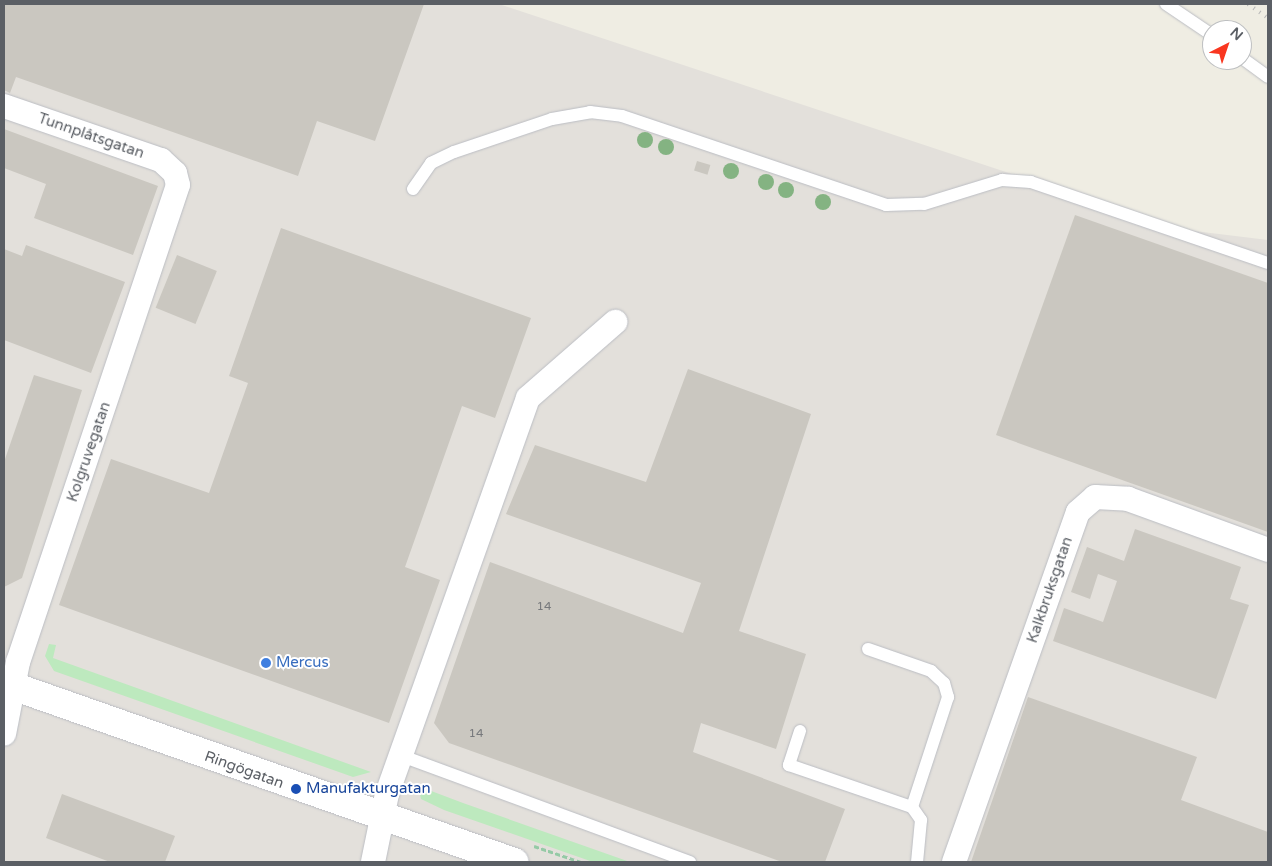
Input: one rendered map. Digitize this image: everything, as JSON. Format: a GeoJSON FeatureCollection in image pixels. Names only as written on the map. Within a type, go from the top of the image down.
{"type":"FeatureCollection","features":[{"type":"Feature","properties":{"kind":"street","name":"Tunnplåtsgatan"},"geometry":{"type":"LineString","coordinates":[[4,106],[161,160],[175,173]]}},
{"type":"Feature","properties":{"kind":"street","name":"Kolgruvegatan"},"geometry":{"type":"LineString","coordinates":[[4,734],[8,684],[178,185],[175,173]]}},
{"type":"Feature","properties":{"kind":"street"},"geometry":{"type":"LineString","coordinates":[[372,862],[382,816],[402,756],[528,398],[615,322]]}},
{"type":"Feature","properties":{"kind":"street","name":"Kalkbruksgatan"},"geometry":{"type":"LineString","coordinates":[[954,862],[1078,512],[1095,496],[1128,499],[1268,550]]}},
{"type":"Feature","properties":{"kind":"street","name":"Ringögatan"},"geometry":{"type":"LineString","coordinates":[[8,684],[514,862]]}},
{"type":"Feature","properties":{"kind":"lane"},"geometry":{"type":"LineString","coordinates":[[1166,4],[1202,28]]}},
{"type":"Feature","properties":{"kind":"lane"},"geometry":{"type":"LineString","coordinates":[[1252,65],[1268,77]]}},
{"type":"Feature","properties":{"kind":"lane"},"geometry":{"type":"LineString","coordinates":[[413,189],[431,163],[454,152],[552,119],[590,112],[622,116],[886,205],[924,204],[1002,180],[1031,182],[1268,263]]}},
{"type":"Feature","properties":{"kind":"lane"},"geometry":{"type":"LineString","coordinates":[[868,649],[931,671],[944,683],[948,696],[912,806]]}},
{"type":"Feature","properties":{"kind":"lane"},"geometry":{"type":"LineString","coordinates":[[800,732],[789,765],[912,806],[921,820],[917,862]]}},
{"type":"Feature","properties":{"kind":"lane"},"geometry":{"type":"LineString","coordinates":[[402,756],[690,862]]}},
{"type":"Feature","properties":{"kind":"shaded area"},"geometry":{"type":"Polygon","coordinates":[[[4,4],[499,4],[1178,229],[1268,240],[1268,862],[4,862],[4,4]]]}},
{"type":"Feature","properties":{"kind":"green space"},"geometry":{"type":"Polygon","coordinates":[[[49,644],[56,645],[53,658],[371,772],[353,777],[54,671],[45,656],[49,644]]]}},
{"type":"Feature","properties":{"kind":"green space"},"geometry":{"type":"Polygon","coordinates":[[[418,786],[630,862],[593,862],[444,810],[421,799],[418,786]]]}},
{"type":"Feature","properties":{"kind":"building"},"geometry":{"type":"Polygon","coordinates":[[[4,4],[424,4],[375,141],[317,121],[298,176],[16,77],[10,93],[4,90],[4,4]]]}},
{"type":"Feature","properties":{"kind":"building"},"geometry":{"type":"Polygon","coordinates":[[[4,129],[158,186],[133,255],[34,218],[46,184],[4,168],[4,129]]]}},
{"type":"Feature","properties":{"kind":"building"},"geometry":{"type":"Polygon","coordinates":[[[697,161],[710,165],[707,175],[694,171],[697,161]]]}},
{"type":"Feature","properties":{"kind":"building"},"geometry":{"type":"Polygon","coordinates":[[[1075,215],[1268,283],[1268,532],[996,435],[1075,215]]]}},
{"type":"Feature","properties":{"kind":"building"},"geometry":{"type":"Polygon","coordinates":[[[281,228],[531,318],[495,418],[462,406],[405,567],[440,580],[389,723],[59,605],[111,459],[209,493],[248,383],[229,376],[281,228]]]}},
{"type":"Feature","properties":{"kind":"building"},"geometry":{"type":"Polygon","coordinates":[[[26,245],[125,282],[91,373],[4,340],[4,249],[22,256],[26,245]]]}},
{"type":"Feature","properties":{"kind":"building"},"geometry":{"type":"Polygon","coordinates":[[[177,255],[217,271],[196,324],[156,308],[177,255]]]}},
{"type":"Feature","properties":{"kind":"building"},"geometry":{"type":"Polygon","coordinates":[[[688,369],[811,414],[739,631],[806,654],[776,749],[701,723],[693,752],[845,809],[825,862],[782,862],[449,743],[434,723],[490,562],[683,633],[701,583],[506,514],[535,445],[646,482],[688,369]]]}},
{"type":"Feature","properties":{"kind":"building"},"geometry":{"type":"Polygon","coordinates":[[[34,375],[82,390],[22,578],[4,587],[4,462],[34,375]]]}},
{"type":"Feature","properties":{"kind":"building"},"geometry":{"type":"Polygon","coordinates":[[[1135,529],[1241,567],[1230,599],[1249,605],[1216,699],[1053,641],[1064,608],[1103,622],[1117,581],[1098,574],[1090,599],[1071,592],[1087,547],[1124,561],[1135,529]]]}},
{"type":"Feature","properties":{"kind":"building"},"geometry":{"type":"Polygon","coordinates":[[[1028,697],[1197,757],[1181,800],[1268,832],[1268,862],[971,862],[1028,697]]]}},
{"type":"Feature","properties":{"kind":"building"},"geometry":{"type":"Polygon","coordinates":[[[62,794],[175,836],[165,862],[110,862],[46,838],[62,794]]]}},
{"type":"Feature","properties":{"kind":"railway"},"geometry":{"type":"LineString","coordinates":[[1248,4],[1268,18]]}},
{"type":"Feature","properties":{"kind":"place","name":"Mercus"},"geometry":{"type":"Point","coordinates":[266,663]}},
{"type":"Feature","properties":{"kind":"place","name":"Manufakturgatan"},"geometry":{"type":"Point","coordinates":[296,789]}}]}
